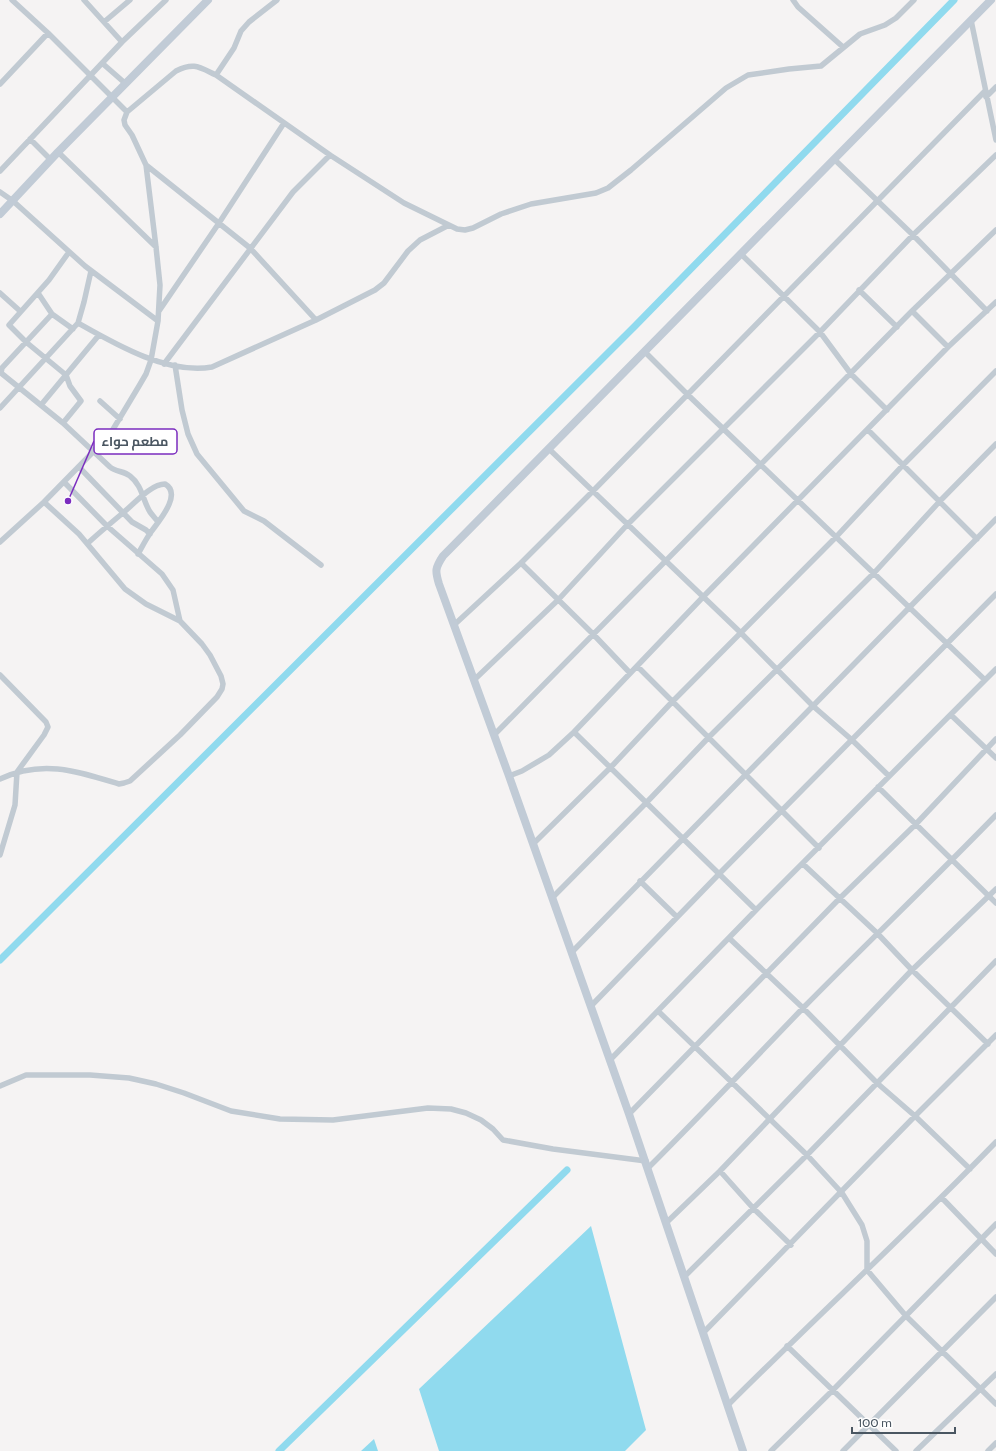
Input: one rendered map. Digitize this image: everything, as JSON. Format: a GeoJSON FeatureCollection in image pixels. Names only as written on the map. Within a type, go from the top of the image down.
{"type":"FeatureCollection","features":[{"type":"Feature","properties":{"kind":"street"},"geometry":{"type":"LineString","coordinates":[[13,0],[127,112]]}},
{"type":"Feature","properties":{"kind":"street"},"geometry":{"type":"LineString","coordinates":[[84,0],[122,42]]}},
{"type":"Feature","properties":{"kind":"street"},"geometry":{"type":"LineString","coordinates":[[104,22],[130,0]]}},
{"type":"Feature","properties":{"kind":"street"},"geometry":{"type":"LineString","coordinates":[[0,170],[122,42],[166,0]]}},
{"type":"Feature","properties":{"kind":"street"},"geometry":{"type":"LineString","coordinates":[[0,214],[58,152],[208,0]]}},
{"type":"Feature","properties":{"kind":"street"},"geometry":{"type":"LineString","coordinates":[[216,75],[234,48],[241,31],[249,22],[277,0]]}},
{"type":"Feature","properties":{"kind":"street"},"geometry":{"type":"LineString","coordinates":[[794,0],[798,7],[843,47]]}},
{"type":"Feature","properties":{"kind":"street"},"geometry":{"type":"LineString","coordinates":[[0,542],[44,502],[112,431],[146,374],[152,360],[158,321],[160,285],[156,247],[146,165],[124,120],[127,112],[176,71],[186,66],[196,66],[216,75],[284,124],[404,203],[457,229],[465,230],[473,228],[501,214],[531,204],[596,193],[608,188],[737,80],[748,75],[821,66],[860,34],[885,25],[896,18],[914,0]]}},
{"type":"Feature","properties":{"kind":"street"},"geometry":{"type":"LineString","coordinates":[[743,1451],[647,1165],[553,897],[510,776],[438,584],[436,566],[443,556],[835,160],[991,0]]}},
{"type":"Feature","properties":{"kind":"street"},"geometry":{"type":"LineString","coordinates":[[971,20],[996,140]]}},
{"type":"Feature","properties":{"kind":"street"},"geometry":{"type":"LineString","coordinates":[[0,84],[48,33]]}},
{"type":"Feature","properties":{"kind":"street"},"geometry":{"type":"LineString","coordinates":[[102,63],[126,84]]}},
{"type":"Feature","properties":{"kind":"street"},"geometry":{"type":"LineString","coordinates":[[454,625],[521,564],[876,201],[986,94],[996,87]]}},
{"type":"Feature","properties":{"kind":"street"},"geometry":{"type":"LineString","coordinates":[[158,312],[284,124]]}},
{"type":"Feature","properties":{"kind":"street"},"geometry":{"type":"LineString","coordinates":[[30,139],[52,160]]}},
{"type":"Feature","properties":{"kind":"street"},"geometry":{"type":"LineString","coordinates":[[58,152],[156,247]]}},
{"type":"Feature","properties":{"kind":"street"},"geometry":{"type":"LineString","coordinates":[[164,364],[293,192],[330,155]]}},
{"type":"Feature","properties":{"kind":"street"},"geometry":{"type":"LineString","coordinates":[[474,680],[558,600],[627,525],[820,332],[913,235],[996,155]]}},
{"type":"Feature","properties":{"kind":"street"},"geometry":{"type":"LineString","coordinates":[[835,160],[913,235],[987,311]]}},
{"type":"Feature","properties":{"kind":"street"},"geometry":{"type":"LineString","coordinates":[[146,165],[250,248],[316,320]]}},
{"type":"Feature","properties":{"kind":"street"},"geometry":{"type":"LineString","coordinates":[[0,192],[13,200],[91,271],[158,321]]}},
{"type":"Feature","properties":{"kind":"street"},"geometry":{"type":"LineString","coordinates":[[78,323],[99,335],[152,360],[164,364],[199,369],[212,367],[316,320],[375,290],[384,283],[408,251],[420,240],[449,225]]}},
{"type":"Feature","properties":{"kind":"street"},"geometry":{"type":"LineString","coordinates":[[494,735],[594,635],[665,561],[762,465],[912,311],[996,230]]}},
{"type":"Feature","properties":{"kind":"street"},"geometry":{"type":"LineString","coordinates":[[63,423],[82,401],[70,386],[66,375],[9,327],[20,311],[38,293],[69,252]]}},
{"type":"Feature","properties":{"kind":"street"},"geometry":{"type":"LineString","coordinates":[[741,254],[820,332],[851,374],[887,410]]}},
{"type":"Feature","properties":{"kind":"street"},"geometry":{"type":"LineString","coordinates":[[0,408],[78,323],[91,271]]}},
{"type":"Feature","properties":{"kind":"street"},"geometry":{"type":"LineString","coordinates":[[859,290],[897,327]]}},
{"type":"Feature","properties":{"kind":"street"},"geometry":{"type":"LineString","coordinates":[[0,293],[20,311]]}},
{"type":"Feature","properties":{"kind":"street"},"geometry":{"type":"LineString","coordinates":[[38,293],[52,314],[73,329]]}},
{"type":"Feature","properties":{"kind":"street"},"geometry":{"type":"LineString","coordinates":[[510,776],[522,771],[548,755],[574,732],[948,347],[996,302]]}},
{"type":"Feature","properties":{"kind":"street"},"geometry":{"type":"LineString","coordinates":[[912,311],[948,347]]}},
{"type":"Feature","properties":{"kind":"street"},"geometry":{"type":"LineString","coordinates":[[52,314],[1,370],[2,372],[19,388],[63,423],[113,470],[130,476],[134,480],[150,511],[158,522]]}},
{"type":"Feature","properties":{"kind":"street"},"geometry":{"type":"LineString","coordinates":[[41,405],[99,335]]}},
{"type":"Feature","properties":{"kind":"street"},"geometry":{"type":"LineString","coordinates":[[645,352],[985,680]]}},
{"type":"Feature","properties":{"kind":"street"},"geometry":{"type":"LineString","coordinates":[[175,365],[183,417],[197,454],[244,511],[264,521],[321,565]]}},
{"type":"Feature","properties":{"kind":"street"},"geometry":{"type":"LineString","coordinates":[[533,844],[611,767],[740,632],[836,537],[903,465],[996,371]]}},
{"type":"Feature","properties":{"kind":"street"},"geometry":{"type":"LineString","coordinates":[[100,401],[120,419]]}},
{"type":"Feature","properties":{"kind":"street"},"geometry":{"type":"LineString","coordinates":[[868,430],[977,538]]}},
{"type":"Feature","properties":{"kind":"street"},"geometry":{"type":"LineString","coordinates":[[553,897],[647,802],[708,737],[874,573],[940,501],[996,444]]}},
{"type":"Feature","properties":{"kind":"street"},"geometry":{"type":"LineString","coordinates":[[548,449],[594,490],[627,525],[740,632],[813,706],[852,740],[889,776]]}},
{"type":"Feature","properties":{"kind":"street"},"geometry":{"type":"LineString","coordinates":[[78,467],[124,512],[132,522],[150,534]]}},
{"type":"Feature","properties":{"kind":"street"},"geometry":{"type":"LineString","coordinates":[[64,482],[106,526],[153,565],[170,584],[173,590],[180,621]]}},
{"type":"Feature","properties":{"kind":"street"},"geometry":{"type":"LineString","coordinates":[[88,543],[143,495],[163,484],[168,485],[170,488],[171,502],[138,554]]}},
{"type":"Feature","properties":{"kind":"street"},"geometry":{"type":"LineString","coordinates":[[0,779],[17,772],[36,769],[68,769],[119,784],[124,784],[130,781],[180,735],[217,697],[223,684],[221,676],[210,655],[202,644],[180,621],[146,604],[125,589],[80,534],[44,502]]}},
{"type":"Feature","properties":{"kind":"street"},"geometry":{"type":"LineString","coordinates":[[572,952],[683,837],[996,520]]}},
{"type":"Feature","properties":{"kind":"street"},"geometry":{"type":"LineString","coordinates":[[521,564],[594,635],[630,673]]}},
{"type":"Feature","properties":{"kind":"street"},"geometry":{"type":"LineString","coordinates":[[591,1006],[719,874],[996,594]]}},
{"type":"Feature","properties":{"kind":"street"},"geometry":{"type":"LineString","coordinates":[[637,666],[819,848]]}},
{"type":"Feature","properties":{"kind":"street"},"geometry":{"type":"LineString","coordinates":[[610,1060],[756,910],[996,669]]}},
{"type":"Feature","properties":{"kind":"street"},"geometry":{"type":"LineString","coordinates":[[0,675],[46,722],[48,727],[40,741],[17,772],[15,805],[0,853]]}},
{"type":"Feature","properties":{"kind":"street"},"geometry":{"type":"LineString","coordinates":[[951,715],[996,758]]}},
{"type":"Feature","properties":{"kind":"street"},"geometry":{"type":"LineString","coordinates":[[574,732],[756,910]]}},
{"type":"Feature","properties":{"kind":"street"},"geometry":{"type":"LineString","coordinates":[[629,1114],[840,898],[915,825],[996,739]]}},
{"type":"Feature","properties":{"kind":"street"},"geometry":{"type":"LineString","coordinates":[[878,788],[996,903]]}},
{"type":"Feature","properties":{"kind":"street"},"geometry":{"type":"LineString","coordinates":[[647,1165],[733,1082],[803,1008],[877,933],[952,861],[996,815]]}},
{"type":"Feature","properties":{"kind":"street"},"geometry":{"type":"LineString","coordinates":[[802,864],[877,933],[912,970],[988,1044]]}},
{"type":"Feature","properties":{"kind":"street"},"geometry":{"type":"LineString","coordinates":[[640,881],[677,917]]}},
{"type":"Feature","properties":{"kind":"street"},"geometry":{"type":"LineString","coordinates":[[666,1223],[720,1171],[912,970],[996,889]]}},
{"type":"Feature","properties":{"kind":"street"},"geometry":{"type":"LineString","coordinates":[[729,938],[803,1008],[877,1083],[915,1116],[970,1169]]}},
{"type":"Feature","properties":{"kind":"street"},"geometry":{"type":"LineString","coordinates":[[684,1276],[807,1155],[996,961]]}},
{"type":"Feature","properties":{"kind":"street"},"geometry":{"type":"LineString","coordinates":[[658,1011],[807,1155],[842,1193],[862,1225],[867,1241],[867,1270],[906,1316],[996,1404]]}},
{"type":"Feature","properties":{"kind":"street"},"geometry":{"type":"LineString","coordinates":[[703,1333],[996,1035]]}},
{"type":"Feature","properties":{"kind":"street"},"geometry":{"type":"LineString","coordinates":[[0,1086],[26,1075],[90,1075],[129,1078],[156,1084],[184,1093],[231,1111],[280,1119],[333,1120],[428,1108],[451,1110],[466,1113],[481,1120],[493,1129],[503,1140],[647,1165]]}},
{"type":"Feature","properties":{"kind":"street"},"geometry":{"type":"LineString","coordinates":[[727,1406],[787,1346],[942,1198],[996,1142]]}},
{"type":"Feature","properties":{"kind":"street"},"geometry":{"type":"LineString","coordinates":[[720,1171],[753,1208],[791,1244]]}},
{"type":"Feature","properties":{"kind":"street"},"geometry":{"type":"LineString","coordinates":[[942,1198],[996,1254]]}},
{"type":"Feature","properties":{"kind":"street"},"geometry":{"type":"LineString","coordinates":[[770,1451],[832,1391],[996,1224]]}},
{"type":"Feature","properties":{"kind":"street"},"geometry":{"type":"LineString","coordinates":[[843,1451],[996,1297]]}},
{"type":"Feature","properties":{"kind":"street"},"geometry":{"type":"LineString","coordinates":[[787,1346],[896,1451]]}},
{"type":"Feature","properties":{"kind":"street"},"geometry":{"type":"LineString","coordinates":[[916,1451],[996,1374]]}},
{"type":"Feature","properties":{"kind":"street"},"geometry":{"type":"LineString","coordinates":[[988,1451],[996,1443]]}},
{"type":"Feature","properties":{"kind":"water"},"geometry":{"type":"Polygon","coordinates":[[[591,1226],[646,1430],[625,1451],[439,1451],[419,1389],[591,1226]]]}},
{"type":"Feature","properties":{"kind":"water"},"geometry":{"type":"Polygon","coordinates":[[[374,1439],[378,1451],[361,1451],[374,1439]]]}},
{"type":"Feature","properties":{"kind":"waterway"},"geometry":{"type":"LineString","coordinates":[[0,960],[635,326],[954,0]]}},
{"type":"Feature","properties":{"kind":"waterway"},"geometry":{"type":"LineString","coordinates":[[279,1451],[567,1170]]}},
{"type":"Feature","properties":{"kind":"place","name":"مطعم حواء"},"geometry":{"type":"Point","coordinates":[68,501]}}]}
